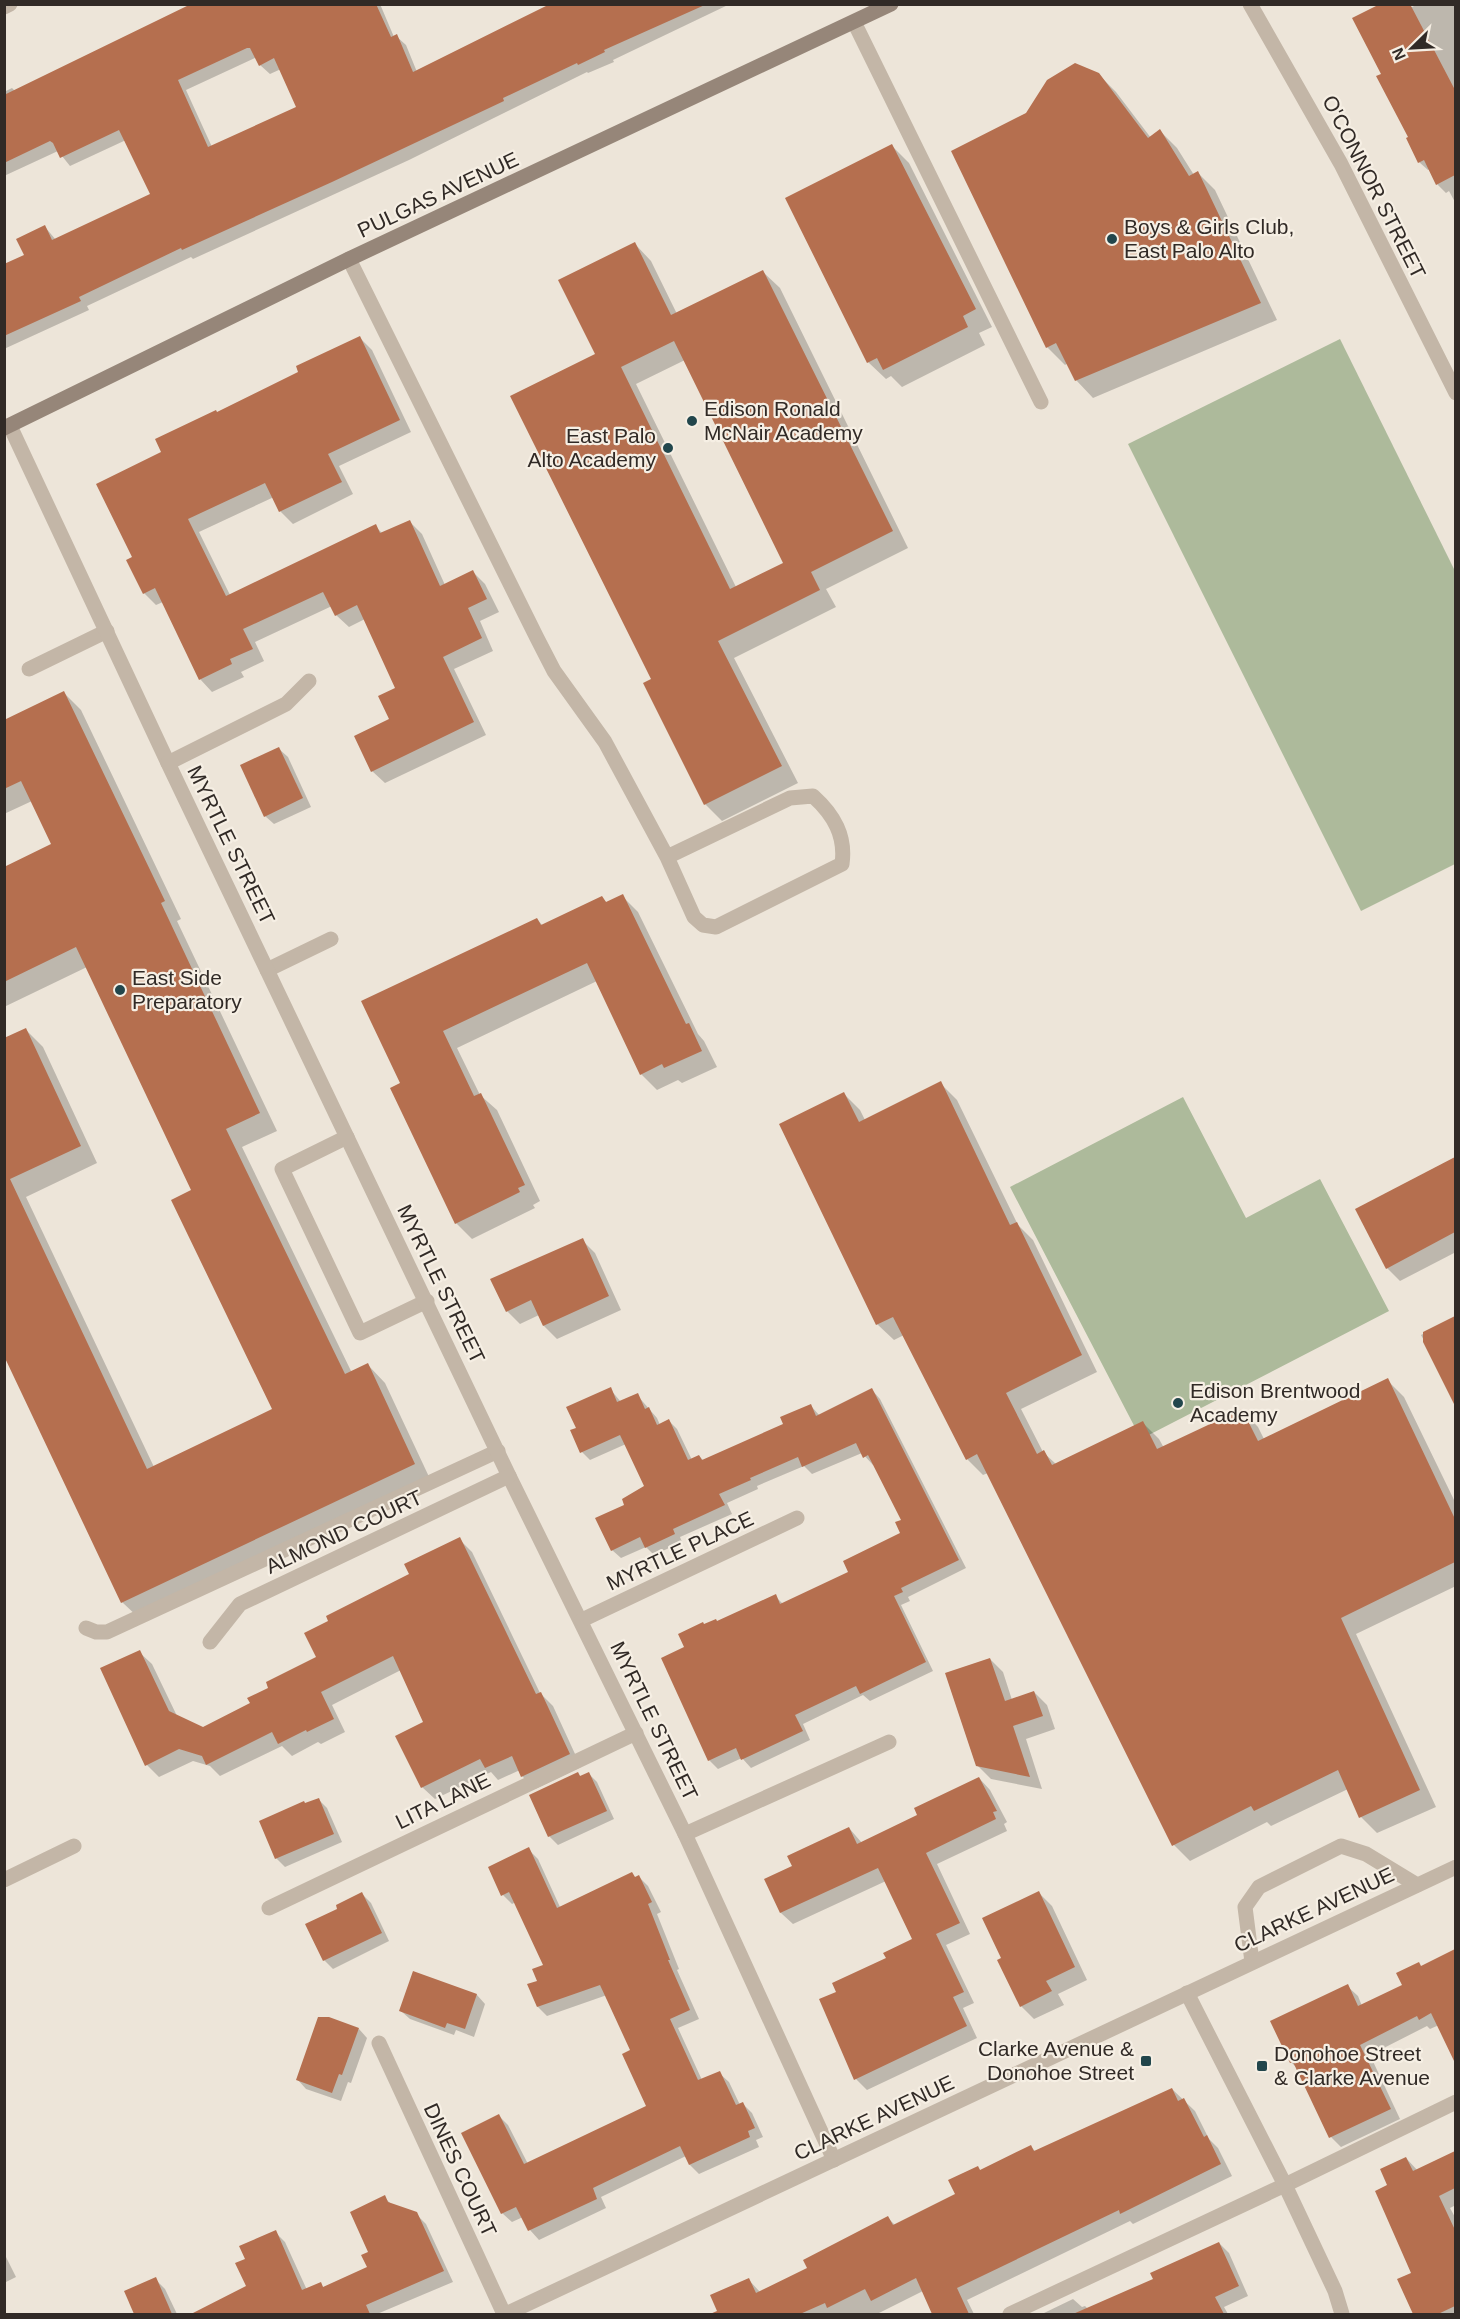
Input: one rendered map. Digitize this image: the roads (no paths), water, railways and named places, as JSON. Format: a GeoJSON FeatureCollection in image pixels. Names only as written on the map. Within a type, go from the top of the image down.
{"type":"FeatureCollection","features":[{"type":"Feature","properties":{"kind":"street"},"geometry":{"type":"LineString","coordinates":[[4,7],[10,4]]}},
{"type":"Feature","properties":{"kind":"street","name":"PULGAS AVENUE"},"geometry":{"type":"LineString","coordinates":[[8,427],[349,259],[891,4]]}},
{"type":"Feature","properties":{"kind":"street","name":"O'CONNOR STREET"},"geometry":{"type":"LineString","coordinates":[[1250,4],[1341,164],[1455,393]]}},
{"type":"Feature","properties":{"kind":"street"},"geometry":{"type":"LineString","coordinates":[[854,22],[1041,402]]}},
{"type":"Feature","properties":{"kind":"street"},"geometry":{"type":"LineString","coordinates":[[349,259],[554,671],[605,742],[667,857],[694,917],[703,926],[716,927],[842,864],[844,848],[839,828],[826,808],[813,796],[790,798],[667,857]]}},
{"type":"Feature","properties":{"kind":"street","name":"MYRTLE STREET"},"geometry":{"type":"LineString","coordinates":[[8,427],[509,1476],[582,1620],[685,1834],[834,2160]]}},
{"type":"Feature","properties":{"kind":"street"},"geometry":{"type":"LineString","coordinates":[[29,669],[106,631]]}},
{"type":"Feature","properties":{"kind":"street"},"geometry":{"type":"LineString","coordinates":[[168,763],[286,704],[309,681]]}},
{"type":"Feature","properties":{"kind":"street"},"geometry":{"type":"LineString","coordinates":[[267,970],[331,939]]}},
{"type":"Feature","properties":{"kind":"street"},"geometry":{"type":"LineString","coordinates":[[347,1137],[282,1169],[360,1333],[427,1301]]}},
{"type":"Feature","properties":{"kind":"street"},"geometry":{"type":"LineString","coordinates":[[86,1628],[96,1632],[107,1632],[498,1451]]}},
{"type":"Feature","properties":{"kind":"street","name":"ALMOND COURT"},"geometry":{"type":"LineString","coordinates":[[210,1642],[240,1604],[509,1476]]}},
{"type":"Feature","properties":{"kind":"street","name":"MYRTLE PLACE"},"geometry":{"type":"LineString","coordinates":[[582,1620],[797,1518]]}},
{"type":"Feature","properties":{"kind":"street","name":"LITA LANE"},"geometry":{"type":"LineString","coordinates":[[269,1908],[636,1733]]}},
{"type":"Feature","properties":{"kind":"street"},"geometry":{"type":"LineString","coordinates":[[685,1834],[889,1742]]}},
{"type":"Feature","properties":{"kind":"street"},"geometry":{"type":"LineString","coordinates":[[4,1881],[74,1846]]}},
{"type":"Feature","properties":{"kind":"street"},"geometry":{"type":"LineString","coordinates":[[1252,1962],[1245,1906],[1258,1887],[1341,1846],[1366,1854],[1417,1885]]}},
{"type":"Feature","properties":{"kind":"street","name":"CLARKE AVENUE"},"geometry":{"type":"LineString","coordinates":[[505,2314],[1455,1866]]}},
{"type":"Feature","properties":{"kind":"street"},"geometry":{"type":"LineString","coordinates":[[1187,1993],[1285,2185],[1335,2291],[1342,2314]]}},
{"type":"Feature","properties":{"kind":"street","name":"DINES COURT"},"geometry":{"type":"LineString","coordinates":[[379,2043],[505,2314]]}},
{"type":"Feature","properties":{"kind":"street"},"geometry":{"type":"LineString","coordinates":[[1010,2314],[1285,2185],[1455,2102]]}},
{"type":"Feature","properties":{"kind":"street"},"geometry":{"type":"LineString","coordinates":[[1335,2291],[1354,2314]]}},
{"type":"Feature","properties":{"kind":"place","name":"Boys & Girls Club, East Palo Alto"},"geometry":{"type":"Point","coordinates":[1112,239]}},
{"type":"Feature","properties":{"kind":"place","name":"Edison Ronald McNair Academy"},"geometry":{"type":"Point","coordinates":[692,421]}},
{"type":"Feature","properties":{"kind":"place","name":"East Palo Alto Academy"},"geometry":{"type":"Point","coordinates":[668,448]}},
{"type":"Feature","properties":{"kind":"place","name":"East Side Preparatory"},"geometry":{"type":"Point","coordinates":[120,990]}},
{"type":"Feature","properties":{"kind":"place","name":"Edison Brentwood Academy"},"geometry":{"type":"Point","coordinates":[1178,1403]}},
{"type":"Feature","properties":{"kind":"place","name":"Clarke Avenue & Donohoe Street"},"geometry":{"type":"Point","coordinates":[1146,2061]}},
{"type":"Feature","properties":{"kind":"place","name":"Donohoe Street & Clarke Avenue"},"geometry":{"type":"Point","coordinates":[1262,2066]}}]}
